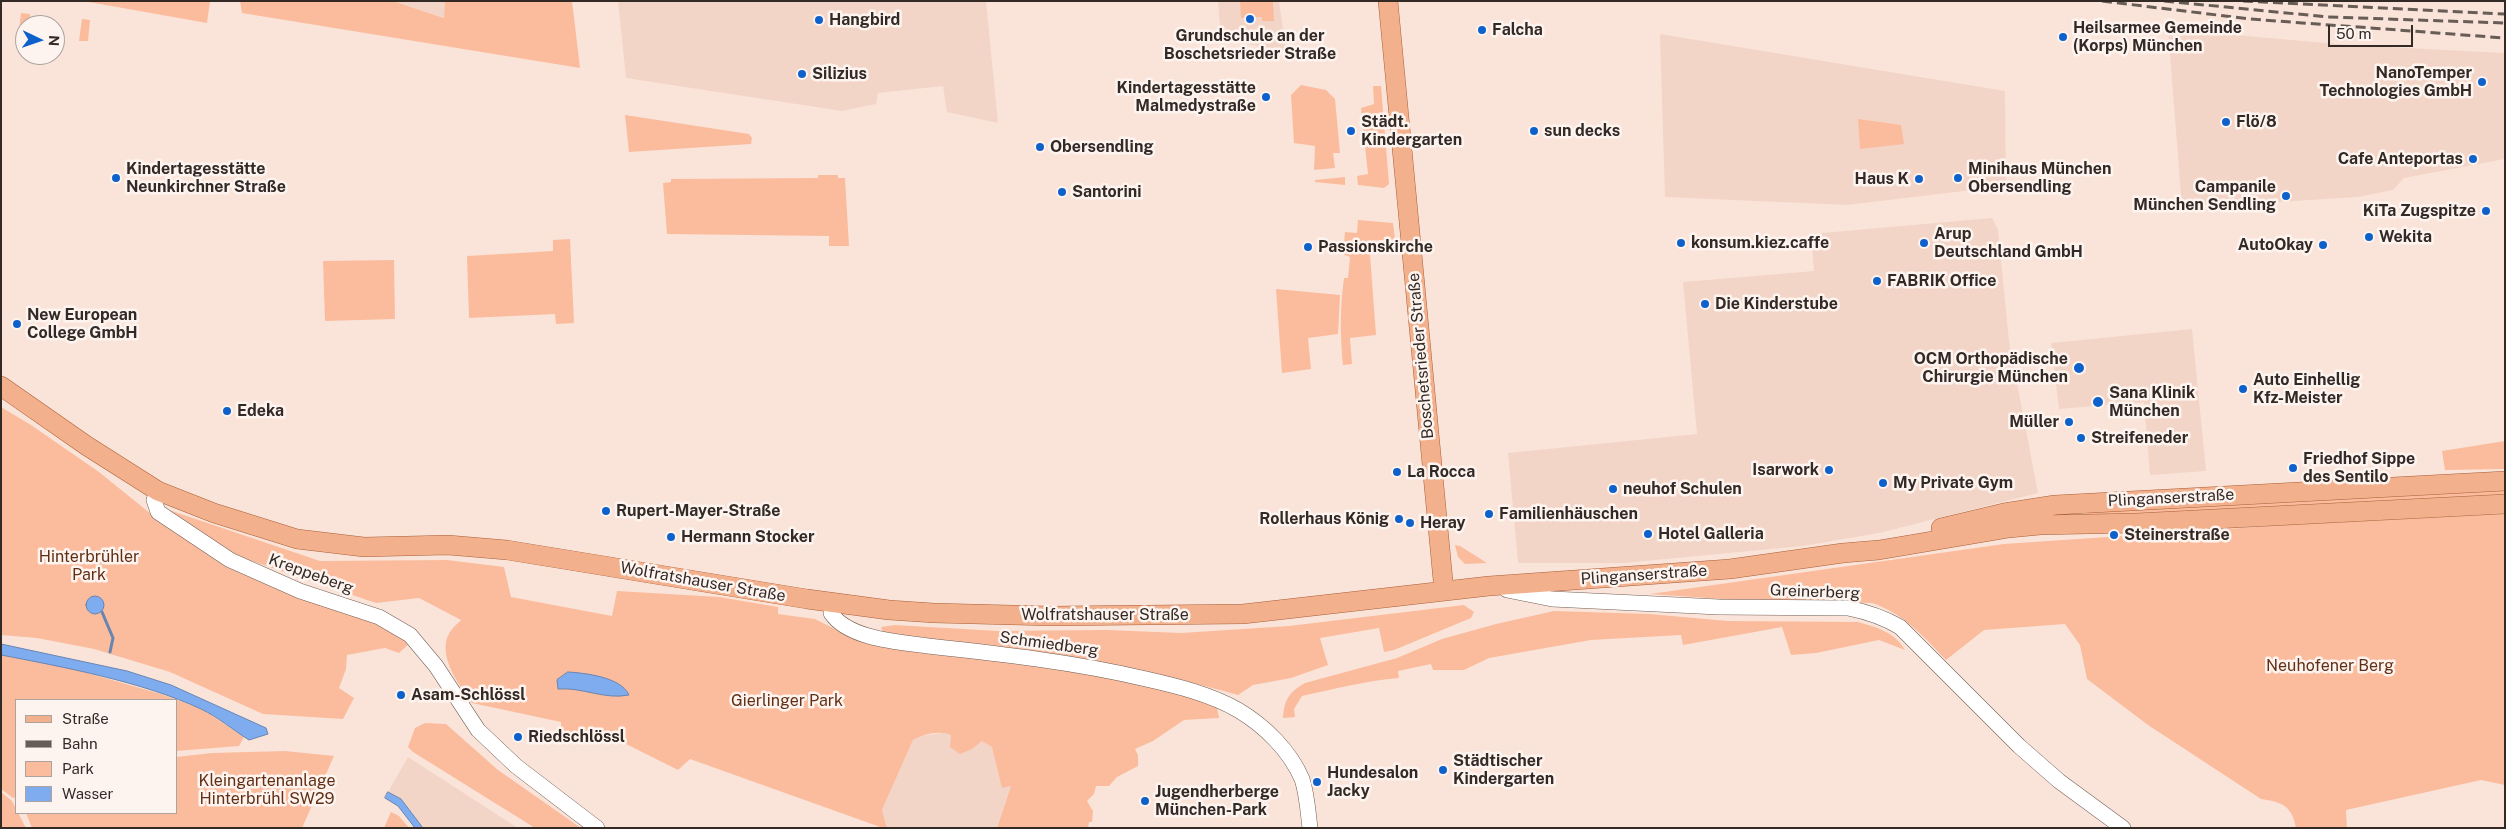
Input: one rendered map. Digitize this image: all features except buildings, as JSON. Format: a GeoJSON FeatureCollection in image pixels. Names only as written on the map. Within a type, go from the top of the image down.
{"type":"FeatureCollection","features":[{"type":"Feature","properties":{"kind":"main road","name":"Boschetsrieder Straße"},"geometry":{"type":"LineString","coordinates":[[1388,1],[1444,591]]}},
{"type":"Feature","properties":{"kind":"main road","name":"Wolfratshauser Straße"},"geometry":{"type":"LineString","coordinates":[[1,386],[87,446],[158,491],[214,513],[296,539],[364,547],[448,545],[507,550],[832,603],[934,613],[1051,616],[1244,614],[1444,591]]}},
{"type":"Feature","properties":{"kind":"main road","name":"Plinganserstraße"},"geometry":{"type":"LineString","coordinates":[[1843,553],[2004,513],[2055,504],[2505,481]]}},
{"type":"Feature","properties":{"kind":"main road","name":"Plinganserstraße"},"geometry":{"type":"LineString","coordinates":[[1444,591],[1485,586],[1730,569],[1843,553],[1879,550],[2009,528],[2058,524],[2137,523],[2505,504]]}},
{"type":"Feature","properties":{"kind":"street","name":"Kreppeberg"},"geometry":{"type":"LineString","coordinates":[[158,491],[154,500],[158,512],[230,560],[300,591],[362,611],[394,624],[410,635],[430,659],[478,730],[502,753],[596,828]]}},
{"type":"Feature","properties":{"kind":"street","name":"Greinerberg"},"geometry":{"type":"LineString","coordinates":[[1485,586],[1552,599],[1719,607],[1848,608],[1869,612],[1900,627],[2019,746],[2059,781],[2123,828]]}},
{"type":"Feature","properties":{"kind":"street","name":"Schmiedberg"},"geometry":{"type":"LineString","coordinates":[[832,603],[831,613],[843,627],[885,640],[1101,668],[1180,686],[1239,711],[1268,733],[1286,753],[1301,779],[1310,828]]}},
{"type":"Feature","properties":{"kind":"shaded area"},"geometry":{"type":"Polygon","coordinates":[[[393,1],[445,1],[445,18],[393,1]]]}},
{"type":"Feature","properties":{"kind":"shaded area"},"geometry":{"type":"Polygon","coordinates":[[[618,1],[986,1],[998,123],[947,112],[943,86],[878,93],[876,104],[842,111],[626,78],[618,1]]]}},
{"type":"Feature","properties":{"kind":"shaded area","name":"Grundschule an der Boschetsrieder Straße"},"geometry":{"type":"Polygon","coordinates":[[[1218,1],[1279,1],[1286,51],[1221,39],[1218,1]]]}},
{"type":"Feature","properties":{"kind":"shaded area"},"geometry":{"type":"Polygon","coordinates":[[[2168,29],[2348,45],[2505,53],[2505,159],[2404,178],[2393,190],[2358,197],[2182,208],[2168,29]]]}},
{"type":"Feature","properties":{"kind":"shaded area"},"geometry":{"type":"Polygon","coordinates":[[[1660,34],[2005,91],[2006,186],[1847,205],[1665,197],[1660,34]]]}},
{"type":"Feature","properties":{"kind":"shaded area"},"geometry":{"type":"Polygon","coordinates":[[[1992,218],[1998,230],[2009,341],[2038,493],[1879,533],[1803,546],[1623,563],[1518,563],[1508,453],[1697,434],[1683,282],[1814,271],[1811,234],[1992,218]]]}},
{"type":"Feature","properties":{"kind":"shaded area","name":"Sana Klinik München"},"geometry":{"type":"Polygon","coordinates":[[[2192,329],[2206,471],[2150,475],[2144,402],[2059,409],[2051,343],[2192,329]]]}},
{"type":"Feature","properties":{"kind":"shaded area"},"geometry":{"type":"Polygon","coordinates":[[[991,727],[1011,786],[997,828],[887,828],[882,810],[913,740],[919,736],[991,727]]]}},
{"type":"Feature","properties":{"kind":"shaded area"},"geometry":{"type":"Polygon","coordinates":[[[408,757],[518,828],[423,828],[401,799],[388,792],[408,757]]]}},
{"type":"Feature","properties":{"kind":"green space"},"geometry":{"type":"Polygon","coordinates":[[[83,1],[210,1],[207,23],[83,1]]]}},
{"type":"Feature","properties":{"kind":"green space"},"geometry":{"type":"Polygon","coordinates":[[[240,1],[393,1],[444,18],[445,1],[572,1],[580,68],[242,13],[240,1]]]}},
{"type":"Feature","properties":{"kind":"green space"},"geometry":{"type":"Polygon","coordinates":[[[1240,1],[1273,1],[1274,21],[1262,21],[1262,17],[1241,18],[1240,1]]]}},
{"type":"Feature","properties":{"kind":"green space"},"geometry":{"type":"Polygon","coordinates":[[[82,19],[90,20],[88,41],[79,41],[82,19]]]}},
{"type":"Feature","properties":{"kind":"green space"},"geometry":{"type":"Polygon","coordinates":[[[1301,85],[1326,90],[1335,99],[1340,153],[1333,153],[1335,168],[1314,170],[1315,146],[1294,143],[1291,95],[1301,85]]]}},
{"type":"Feature","properties":{"kind":"green space"},"geometry":{"type":"Polygon","coordinates":[[[1373,86],[1381,86],[1389,184],[1384,188],[1358,185],[1357,176],[1368,174],[1361,108],[1374,104],[1373,86]]]}},
{"type":"Feature","properties":{"kind":"green space"},"geometry":{"type":"Polygon","coordinates":[[[625,115],[749,134],[752,138],[751,144],[629,152],[625,115]]]}},
{"type":"Feature","properties":{"kind":"green space"},"geometry":{"type":"Polygon","coordinates":[[[1858,119],[1901,125],[1904,144],[1860,149],[1858,119]]]}},
{"type":"Feature","properties":{"kind":"green space"},"geometry":{"type":"Polygon","coordinates":[[[818,175],[838,175],[838,178],[845,178],[849,246],[829,246],[829,236],[667,234],[663,183],[671,182],[671,179],[818,178],[818,175]]]}},
{"type":"Feature","properties":{"kind":"green space"},"geometry":{"type":"Polygon","coordinates":[[[1345,177],[1345,185],[1315,182],[1315,180],[1345,177]]]}},
{"type":"Feature","properties":{"kind":"green space"},"geometry":{"type":"Polygon","coordinates":[[[1358,220],[1393,223],[1395,239],[1369,241],[1376,335],[1350,338],[1352,364],[1343,365],[1342,300],[1344,278],[1348,278],[1350,257],[1343,254],[1345,232],[1357,233],[1358,220]]]}},
{"type":"Feature","properties":{"kind":"green space"},"geometry":{"type":"Polygon","coordinates":[[[570,239],[574,323],[556,324],[555,314],[469,318],[467,256],[553,251],[553,240],[570,239]]]}},
{"type":"Feature","properties":{"kind":"green space"},"geometry":{"type":"Polygon","coordinates":[[[394,260],[395,319],[325,321],[323,261],[394,260]]]}},
{"type":"Feature","properties":{"kind":"green space"},"geometry":{"type":"Polygon","coordinates":[[[1276,289],[1340,295],[1338,334],[1308,338],[1311,369],[1282,373],[1276,289]]]}},
{"type":"Feature","properties":{"kind":"green space","name":"Hinterbrühler Park"},"geometry":{"type":"Polygon","coordinates":[[[1,407],[31,425],[99,472],[156,518],[375,621],[412,641],[399,653],[385,648],[347,655],[346,669],[339,688],[354,698],[343,719],[263,714],[170,672],[94,649],[37,638],[1,635],[1,407]]]}},
{"type":"Feature","properties":{"kind":"green space"},"geometry":{"type":"Polygon","coordinates":[[[2505,441],[2505,469],[2445,470],[2442,451],[2505,441]]]}},
{"type":"Feature","properties":{"kind":"green space"},"geometry":{"type":"Polygon","coordinates":[[[2505,487],[2505,499],[2088,518],[2087,507],[2505,487]]]}},
{"type":"Feature","properties":{"kind":"green space","name":"Gierlinger Park"},"geometry":{"type":"Polygon","coordinates":[[[169,510],[320,561],[447,560],[504,567],[511,597],[612,616],[617,591],[719,597],[778,607],[778,614],[815,619],[843,633],[1100,674],[1216,704],[1219,718],[1184,720],[1153,741],[1135,749],[1138,755],[1138,766],[1117,777],[1109,786],[1096,786],[1094,794],[1087,801],[1093,811],[1092,822],[1089,822],[1088,828],[997,828],[1011,786],[1002,788],[992,747],[982,741],[972,749],[960,754],[950,747],[951,735],[932,733],[921,736],[913,740],[882,810],[887,828],[883,828],[690,759],[678,770],[626,744],[597,739],[582,743],[561,734],[561,722],[472,703],[455,677],[447,656],[446,646],[448,637],[461,620],[419,598],[376,603],[237,556],[168,512],[169,510]]]}},
{"type":"Feature","properties":{"kind":"green space","name":"Neuhofener Berg"},"geometry":{"type":"Polygon","coordinates":[[[2505,514],[2505,785],[2481,780],[2346,810],[2347,828],[2296,828],[2292,814],[2280,803],[2261,799],[2148,725],[2087,679],[2080,645],[2065,624],[1984,630],[1946,660],[1921,634],[1903,619],[1872,603],[1736,600],[1650,594],[2004,544],[2285,525],[2505,514]]]}},
{"type":"Feature","properties":{"kind":"green space"},"geometry":{"type":"Polygon","coordinates":[[[1455,545],[1460,546],[1487,563],[1465,564],[1458,557],[1455,545]]]}},
{"type":"Feature","properties":{"kind":"green space"},"geometry":{"type":"Polygon","coordinates":[[[1464,605],[1474,612],[1471,618],[1394,650],[1384,652],[1379,628],[1320,638],[1328,665],[1291,678],[1253,685],[1238,695],[1106,665],[883,633],[881,627],[894,625],[998,631],[1107,630],[1181,633],[1289,626],[1464,605]]]}},
{"type":"Feature","properties":{"kind":"green space"},"geometry":{"type":"Polygon","coordinates":[[[1554,611],[1649,614],[1728,621],[1858,622],[1878,628],[1890,635],[1905,650],[1879,640],[1816,653],[1791,655],[1782,627],[1683,645],[1681,635],[1591,640],[1489,658],[1464,670],[1433,670],[1431,664],[1398,671],[1399,678],[1362,683],[1302,696],[1294,709],[1295,717],[1283,718],[1288,697],[1305,683],[1397,658],[1442,639],[1554,611]]]}},
{"type":"Feature","properties":{"kind":"green space"},"geometry":{"type":"Polygon","coordinates":[[[1,655],[63,666],[175,699],[15,699],[15,797],[13,798],[1,789],[1,655]]]}},
{"type":"Feature","properties":{"kind":"green space"},"geometry":{"type":"Polygon","coordinates":[[[178,700],[202,709],[244,737],[239,746],[178,751],[178,700]]]}},
{"type":"Feature","properties":{"kind":"green space"},"geometry":{"type":"Polygon","coordinates":[[[425,723],[446,724],[498,770],[581,828],[535,828],[413,752],[408,747],[415,728],[425,723]]]}},
{"type":"Feature","properties":{"kind":"green space","name":"Kleingartenanlage Hinterbrühl SW29"},"geometry":{"type":"Polygon","coordinates":[[[285,751],[334,756],[302,828],[32,828],[26,814],[178,814],[178,757],[212,753],[285,751]]]}},
{"type":"Feature","properties":{"kind":"green space"},"geometry":{"type":"Polygon","coordinates":[[[1,792],[12,801],[15,807],[15,814],[19,814],[26,828],[1,828],[1,792]]]}},
{"type":"Feature","properties":{"kind":"green space"},"geometry":{"type":"Polygon","coordinates":[[[391,812],[399,816],[409,828],[384,828],[391,812]]]}},
{"type":"Feature","properties":{"kind":"water"},"geometry":{"type":"Polygon","coordinates":[[[91,596],[99,596],[104,601],[102,612],[91,614],[86,609],[86,601],[91,596]]]}},
{"type":"Feature","properties":{"kind":"water"},"geometry":{"type":"Polygon","coordinates":[[[1,644],[127,671],[171,685],[266,728],[268,734],[249,740],[207,712],[178,699],[103,676],[1,655],[1,644]]]}},
{"type":"Feature","properties":{"kind":"water"},"geometry":{"type":"Polygon","coordinates":[[[568,672],[584,673],[611,680],[625,689],[629,695],[611,696],[558,689],[557,680],[568,672]]]}},
{"type":"Feature","properties":{"kind":"water"},"geometry":{"type":"Polygon","coordinates":[[[388,792],[401,799],[423,828],[415,828],[398,806],[385,798],[388,792]]]}},
{"type":"Feature","properties":{"kind":"waterway"},"geometry":{"type":"LineString","coordinates":[[102,612],[113,638],[110,652]]}},
{"type":"Feature","properties":{"kind":"railway"},"geometry":{"type":"LineString","coordinates":[[2102,1],[2250,19],[2505,38]]}},
{"type":"Feature","properties":{"kind":"railway"},"geometry":{"type":"LineString","coordinates":[[2164,1],[2328,17],[2505,23]]}},
{"type":"Feature","properties":{"kind":"railway"},"geometry":{"type":"LineString","coordinates":[[2243,1],[2505,14]]}},
{"type":"Feature","properties":{"kind":"place","name":"Grundschule an der Boschetsrieder Straße"},"geometry":{"type":"Point","coordinates":[1250,19]}},
{"type":"Feature","properties":{"kind":"place","name":"Hangbird"},"geometry":{"type":"Point","coordinates":[819,20]}},
{"type":"Feature","properties":{"kind":"place","name":"Falcha"},"geometry":{"type":"Point","coordinates":[1482,30]}},
{"type":"Feature","properties":{"kind":"place","name":"Heilsarmee Gemeinde (Korps) München"},"geometry":{"type":"Point","coordinates":[2063,37]}},
{"type":"Feature","properties":{"kind":"place","name":"Silizius"},"geometry":{"type":"Point","coordinates":[802,74]}},
{"type":"Feature","properties":{"kind":"place","name":"NanoTemper Technologies GmbH"},"geometry":{"type":"Point","coordinates":[2482,82]}},
{"type":"Feature","properties":{"kind":"place","name":"Kindertagesstätte Malmedystraße"},"geometry":{"type":"Point","coordinates":[1266,97]}},
{"type":"Feature","properties":{"kind":"place","name":"Flö/8"},"geometry":{"type":"Point","coordinates":[2226,122]}},
{"type":"Feature","properties":{"kind":"place","name":"Städt. Kindergarten"},"geometry":{"type":"Point","coordinates":[1351,131]}},
{"type":"Feature","properties":{"kind":"place","name":"sun decks"},"geometry":{"type":"Point","coordinates":[1534,131]}},
{"type":"Feature","properties":{"kind":"place","name":"Obersendling"},"geometry":{"type":"Point","coordinates":[1040,147]}},
{"type":"Feature","properties":{"kind":"place","name":"Cafe Anteportas"},"geometry":{"type":"Point","coordinates":[2473,159]}},
{"type":"Feature","properties":{"kind":"place","name":"Kindertagesstätte Neunkirchner Straße"},"geometry":{"type":"Point","coordinates":[116,178]}},
{"type":"Feature","properties":{"kind":"place","name":"Minihaus München Obersendling"},"geometry":{"type":"Point","coordinates":[1958,178]}},
{"type":"Feature","properties":{"kind":"place","name":"Haus K"},"geometry":{"type":"Point","coordinates":[1919,179]}},
{"type":"Feature","properties":{"kind":"place","name":"Santorini"},"geometry":{"type":"Point","coordinates":[1062,192]}},
{"type":"Feature","properties":{"kind":"place","name":"Campanile München Sendling"},"geometry":{"type":"Point","coordinates":[2286,196]}},
{"type":"Feature","properties":{"kind":"place","name":"KiTa Zugspitze"},"geometry":{"type":"Point","coordinates":[2486,211]}},
{"type":"Feature","properties":{"kind":"place","name":"Wekita"},"geometry":{"type":"Point","coordinates":[2369,237]}},
{"type":"Feature","properties":{"kind":"place","name":"konsum.kiez.caffe"},"geometry":{"type":"Point","coordinates":[1681,243]}},
{"type":"Feature","properties":{"kind":"place","name":"Arup Deutschland GmbH"},"geometry":{"type":"Point","coordinates":[1924,243]}},
{"type":"Feature","properties":{"kind":"place","name":"AutoOkay"},"geometry":{"type":"Point","coordinates":[2323,245]}},
{"type":"Feature","properties":{"kind":"place","name":"Passionskirche"},"geometry":{"type":"Point","coordinates":[1308,247]}},
{"type":"Feature","properties":{"kind":"place","name":"FABRIK Office"},"geometry":{"type":"Point","coordinates":[1877,281]}},
{"type":"Feature","properties":{"kind":"place","name":"Die Kinderstube"},"geometry":{"type":"Point","coordinates":[1705,304]}},
{"type":"Feature","properties":{"kind":"place","name":"New European College GmbH"},"geometry":{"type":"Point","coordinates":[17,324]}},
{"type":"Feature","properties":{"kind":"place","name":"OCM Orthopädische Chirurgie München"},"geometry":{"type":"Point","coordinates":[2079,368]}},
{"type":"Feature","properties":{"kind":"place","name":"Auto Einhellig Kfz-Meister"},"geometry":{"type":"Point","coordinates":[2243,389]}},
{"type":"Feature","properties":{"kind":"place","name":"Sana Klinik München"},"geometry":{"type":"Point","coordinates":[2098,402]}},
{"type":"Feature","properties":{"kind":"place","name":"Edeka"},"geometry":{"type":"Point","coordinates":[227,411]}},
{"type":"Feature","properties":{"kind":"place","name":"Müller"},"geometry":{"type":"Point","coordinates":[2069,422]}},
{"type":"Feature","properties":{"kind":"place","name":"Streifeneder"},"geometry":{"type":"Point","coordinates":[2081,438]}},
{"type":"Feature","properties":{"kind":"place","name":"Friedhof Sippe des Sentilo"},"geometry":{"type":"Point","coordinates":[2293,468]}},
{"type":"Feature","properties":{"kind":"place","name":"Isarwork"},"geometry":{"type":"Point","coordinates":[1829,470]}},
{"type":"Feature","properties":{"kind":"place","name":"La Rocca"},"geometry":{"type":"Point","coordinates":[1397,472]}},
{"type":"Feature","properties":{"kind":"place","name":"My Private Gym"},"geometry":{"type":"Point","coordinates":[1883,483]}},
{"type":"Feature","properties":{"kind":"place","name":"neuhof Schulen"},"geometry":{"type":"Point","coordinates":[1613,489]}},
{"type":"Feature","properties":{"kind":"place","name":"Rupert-Mayer-Straße"},"geometry":{"type":"Point","coordinates":[606,511]}},
{"type":"Feature","properties":{"kind":"place","name":"Familienhäuschen"},"geometry":{"type":"Point","coordinates":[1489,514]}},
{"type":"Feature","properties":{"kind":"place","name":"Rollerhaus König"},"geometry":{"type":"Point","coordinates":[1399,519]}},
{"type":"Feature","properties":{"kind":"place","name":"Heray"},"geometry":{"type":"Point","coordinates":[1410,523]}},
{"type":"Feature","properties":{"kind":"place","name":"Hotel Galleria"},"geometry":{"type":"Point","coordinates":[1648,534]}},
{"type":"Feature","properties":{"kind":"place","name":"Steinerstraße"},"geometry":{"type":"Point","coordinates":[2114,535]}},
{"type":"Feature","properties":{"kind":"place","name":"Hermann Stocker"},"geometry":{"type":"Point","coordinates":[671,537]}},
{"type":"Feature","properties":{"kind":"place","name":"Asam-Schlössl"},"geometry":{"type":"Point","coordinates":[401,695]}},
{"type":"Feature","properties":{"kind":"place","name":"Riedschlössl"},"geometry":{"type":"Point","coordinates":[518,737]}},
{"type":"Feature","properties":{"kind":"place","name":"Städtischer Kindergarten"},"geometry":{"type":"Point","coordinates":[1443,770]}},
{"type":"Feature","properties":{"kind":"place","name":"Hundesalon Jacky"},"geometry":{"type":"Point","coordinates":[1317,782]}},
{"type":"Feature","properties":{"kind":"place","name":"Jugendherberge München-Park"},"geometry":{"type":"Point","coordinates":[1145,801]}}]}
